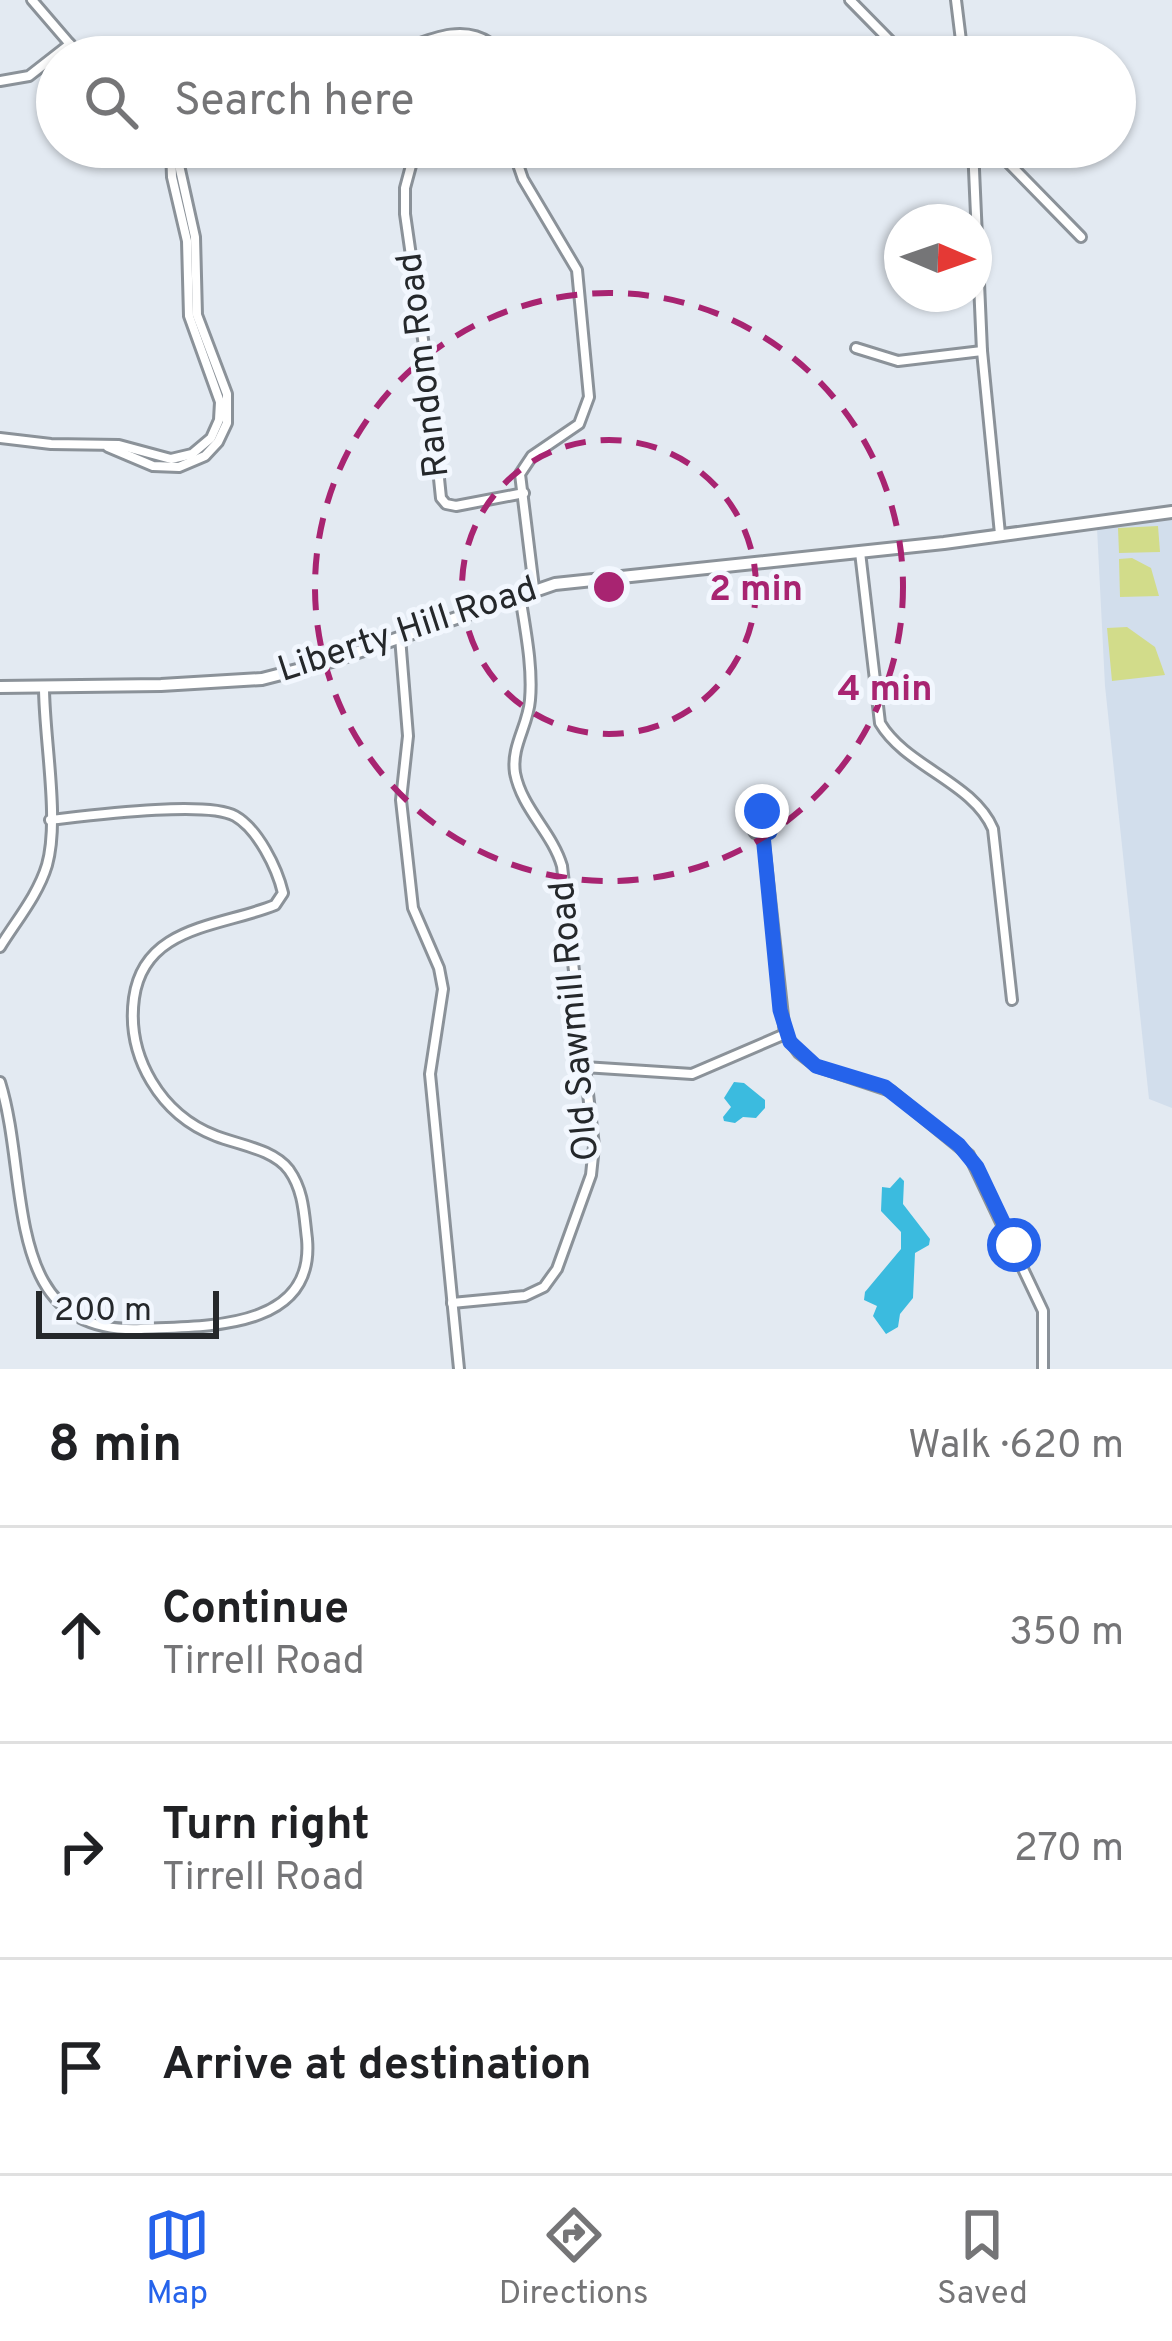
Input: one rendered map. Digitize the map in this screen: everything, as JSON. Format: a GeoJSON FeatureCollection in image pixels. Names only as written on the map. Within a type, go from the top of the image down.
{"type":"FeatureCollection","features":[{"type":"Feature","properties":{"kind":"street"},"geometry":{"type":"LineString","coordinates":[[32,0],[63,36]]}},
{"type":"Feature","properties":{"kind":"street"},"geometry":{"type":"LineString","coordinates":[[850,0],[885,36]]}},
{"type":"Feature","properties":{"kind":"street"},"geometry":{"type":"LineString","coordinates":[[956,0],[960,36]]}},
{"type":"Feature","properties":{"kind":"street"},"geometry":{"type":"LineString","coordinates":[[0,81],[36,71]]}},
{"type":"Feature","properties":{"kind":"street"},"geometry":{"type":"LineString","coordinates":[[0,438],[126,446],[171,459],[209,447],[220,402],[187,302],[188,221],[172,168]]}},
{"type":"Feature","properties":{"kind":"street","name":"Random Road"},"geometry":{"type":"LineString","coordinates":[[409,168],[405,214],[430,381],[441,498],[456,506],[524,494]]}},
{"type":"Feature","properties":{"kind":"street"},"geometry":{"type":"LineString","coordinates":[[520,168],[577,270],[590,397],[579,424],[523,467],[520,481],[534,588]]}},
{"type":"Feature","properties":{"kind":"street"},"geometry":{"type":"LineString","coordinates":[[974,168],[982,351],[1000,534]]}},
{"type":"Feature","properties":{"kind":"street"},"geometry":{"type":"LineString","coordinates":[[1014,168],[1081,237]]}},
{"type":"Feature","properties":{"kind":"street"},"geometry":{"type":"LineString","coordinates":[[856,348],[898,361],[982,351]]}},
{"type":"Feature","properties":{"kind":"street","name":"Liberty Hill Road"},"geometry":{"type":"LineString","coordinates":[[0,687],[262,679],[332,661],[534,588],[1172,512]]}},
{"type":"Feature","properties":{"kind":"street"},"geometry":{"type":"LineString","coordinates":[[860,552],[880,723],[893,740],[982,812],[993,829],[1012,1000]]}},
{"type":"Feature","properties":{"kind":"street","name":"Old Sawmill Road"},"geometry":{"type":"LineString","coordinates":[[452,1303],[525,1296],[544,1287],[554,1276],[594,1161],[562,866],[516,777],[514,751],[530,704],[520,594]]}},
{"type":"Feature","properties":{"kind":"street"},"geometry":{"type":"LineString","coordinates":[[400,635],[408,736],[401,800],[412,908],[440,968],[443,989],[430,1074],[460,1369]]}},
{"type":"Feature","properties":{"kind":"street"},"geometry":{"type":"LineString","coordinates":[[0,946],[40,884],[50,850],[44,687]]}},
{"type":"Feature","properties":{"kind":"street"},"geometry":{"type":"LineString","coordinates":[[0,1082],[10,1119],[22,1249],[39,1288],[70,1318],[97,1328],[190,1326],[255,1318],[292,1296],[305,1270],[308,1249],[298,1186],[275,1158],[194,1126],[177,1114],[150,1080],[135,1039],[133,1018],[140,975],[151,956],[186,932],[275,905],[283,893],[274,867],[246,825],[221,811],[50,820]]}},
{"type":"Feature","properties":{"kind":"street"},"geometry":{"type":"LineString","coordinates":[[763,835],[785,1034],[810,1062],[885,1087],[969,1155],[1043,1311],[1043,1369]]}},
{"type":"Feature","properties":{"kind":"street"},"geometry":{"type":"LineString","coordinates":[[584,1067],[692,1074],[785,1034]]}},
{"type":"Feature","properties":{"kind":"shaded area"},"geometry":{"type":"Polygon","coordinates":[[[1172,517],[1172,1108],[1149,1099],[1105,686],[1097,528],[1172,517]]]}},
{"type":"Feature","properties":{"kind":"green space"},"geometry":{"type":"Polygon","coordinates":[[[1158,526],[1160,552],[1119,553],[1118,528],[1158,526]]]}},
{"type":"Feature","properties":{"kind":"green space"},"geometry":{"type":"Polygon","coordinates":[[[1132,558],[1151,568],[1159,596],[1120,597],[1119,559],[1132,558]]]}},
{"type":"Feature","properties":{"kind":"green space"},"geometry":{"type":"Polygon","coordinates":[[[1127,627],[1155,647],[1165,675],[1112,681],[1107,628],[1127,627]]]}},
{"type":"Feature","properties":{"kind":"water"},"geometry":{"type":"Polygon","coordinates":[[[734,1082],[744,1083],[765,1100],[756,1118],[724,1121],[731,1107],[724,1098],[734,1082]]]}},
{"type":"Feature","properties":{"kind":"water"},"geometry":{"type":"Polygon","coordinates":[[[900,1177],[903,1204],[930,1239],[929,1245],[915,1253],[913,1298],[900,1314],[898,1327],[886,1334],[873,1316],[877,1306],[864,1300],[865,1292],[901,1249],[901,1232],[881,1211],[882,1187],[890,1188],[900,1177]]]}},
{"type":"Feature","properties":{"kind":"route"},"geometry":{"type":"LineString","coordinates":[[762,811],[773,820],[770,832],[763,835],[785,1034],[816,1066],[885,1087],[959,1145],[977,1167],[1014,1245]]}}]}
